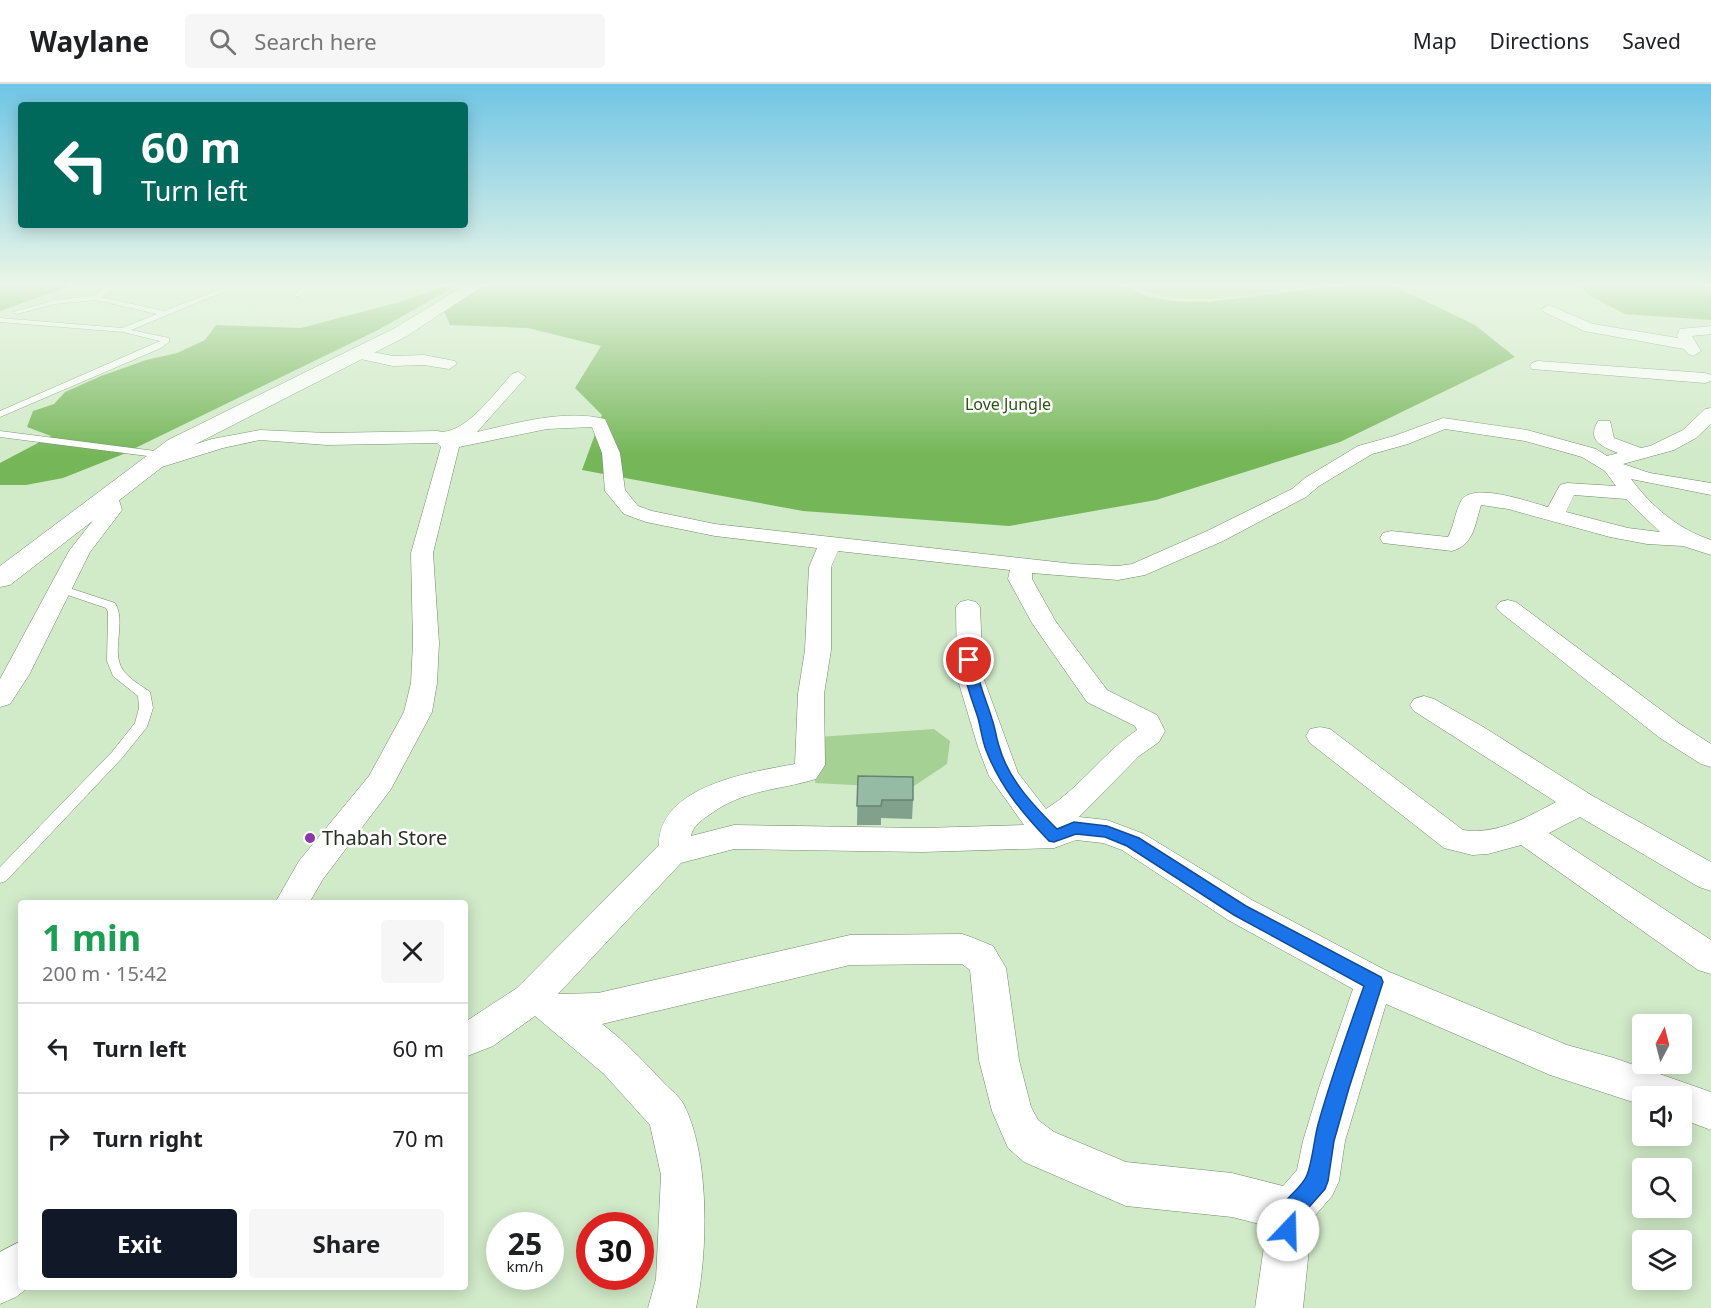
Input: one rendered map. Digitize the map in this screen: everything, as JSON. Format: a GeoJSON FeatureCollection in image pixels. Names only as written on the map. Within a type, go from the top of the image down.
{"type":"FeatureCollection","features":[{"type":"Feature","properties":{"kind":"street"},"geometry":{"type":"LineString","coordinates":[[0,579],[186,440],[380,342]]}},
{"type":"Feature","properties":{"kind":"street"},"geometry":{"type":"LineString","coordinates":[[1674,342],[1690,345]]}},
{"type":"Feature","properties":{"kind":"street"},"geometry":{"type":"LineString","coordinates":[[1688,342],[1693,351],[1695,370],[1708,381]]}},
{"type":"Feature","properties":{"kind":"street"},"geometry":{"type":"LineString","coordinates":[[357,354],[393,361],[424,360],[449,364]]}},
{"type":"Feature","properties":{"kind":"street"},"geometry":{"type":"LineString","coordinates":[[1538,366],[1708,381]]}},
{"type":"Feature","properties":{"kind":"street"},"geometry":{"type":"LineString","coordinates":[[446,442],[470,429],[518,377]]}},
{"type":"Feature","properties":{"kind":"street"},"geometry":{"type":"LineString","coordinates":[[1612,467],[1615,459],[1670,446],[1695,430],[1711,413]]}},
{"type":"Feature","properties":{"kind":"street"},"geometry":{"type":"LineString","coordinates":[[158,459],[260,435],[327,439],[422,437],[446,442],[566,422],[594,422],[599,423],[611,453],[615,491],[630,510],[668,522],[830,544],[1022,566],[1118,573],[1137,570],[1205,541],[1299,493],[1312,482],[1365,450],[1401,440],[1443,423],[1527,436],[1589,453],[1612,467],[1660,481],[1711,489]]}},
{"type":"Feature","properties":{"kind":"street"},"geometry":{"type":"LineString","coordinates":[[1604,425],[1605,441],[1641,454]]}},
{"type":"Feature","properties":{"kind":"street"},"geometry":{"type":"LineString","coordinates":[[293,900],[311,870],[380,782],[418,712],[424,682],[426,643],[422,553],[448,460],[446,442]]}},
{"type":"Feature","properties":{"kind":"street"},"geometry":{"type":"LineString","coordinates":[[1612,467],[1630,493],[1657,518],[1687,539],[1711,548]]}},
{"type":"Feature","properties":{"kind":"street"},"geometry":{"type":"LineString","coordinates":[[1554,515],[1567,489],[1630,493]]}},
{"type":"Feature","properties":{"kind":"street"},"geometry":{"type":"LineString","coordinates":[[1391,538],[1452,544],[1459,540],[1471,502],[1475,498],[1500,501],[1635,537],[1663,540],[1687,539]]}},
{"type":"Feature","properties":{"kind":"street"},"geometry":{"type":"LineString","coordinates":[[0,698],[16,675],[80,551],[112,510],[112,504],[106,500]]}},
{"type":"Feature","properties":{"kind":"street"},"geometry":{"type":"LineString","coordinates":[[676,852],[674,841],[679,822],[711,796],[738,784],[806,772],[810,765],[811,694],[818,650],[820,567],[830,544]]}},
{"type":"Feature","properties":{"kind":"street"},"geometry":{"type":"LineString","coordinates":[[1022,566],[1020,579],[1044,623],[1097,696],[1139,716],[1151,726],[1149,735],[1129,749],[1048,831]]}},
{"type":"Feature","properties":{"kind":"street"},"geometry":{"type":"LineString","coordinates":[[968,607],[970,677],[992,747],[1004,776],[1027,809],[1048,831]]}},
{"type":"Feature","properties":{"kind":"street"},"geometry":{"type":"LineString","coordinates":[[1508,607],[1670,731],[1711,757]]}},
{"type":"Feature","properties":{"kind":"street"},"geometry":{"type":"LineString","coordinates":[[1424,705],[1580,803],[1711,878]]}},
{"type":"Feature","properties":{"kind":"street"},"geometry":{"type":"LineString","coordinates":[[1320,736],[1455,840],[1470,844],[1486,843],[1526,833],[1580,803]]}},
{"type":"Feature","properties":{"kind":"street"},"geometry":{"type":"LineString","coordinates":[[468,1039],[543,1005],[670,854],[734,837],[923,840],[1074,828],[1107,832],[1133,842],[1240,910],[1374,982],[1564,1062],[1642,1086]]}},
{"type":"Feature","properties":{"kind":"street"},"geometry":{"type":"LineString","coordinates":[[1526,833],[1711,959]]}},
{"type":"Feature","properties":{"kind":"street"},"geometry":{"type":"LineString","coordinates":[[543,1005],[598,1009],[850,950],[951,949],[978,953],[985,960],[988,968],[999,1060],[1012,1111],[1023,1134],[1039,1148],[1126,1184],[1232,1195],[1291,1210]]}},
{"type":"Feature","properties":{"kind":"street"},"geometry":{"type":"LineString","coordinates":[[1279,1308],[1291,1210],[1317,1181],[1324,1141],[1339,1088],[1374,982]]}},
{"type":"Feature","properties":{"kind":"street"},"geometry":{"type":"LineString","coordinates":[[543,1005],[618,1061],[668,1116],[682,1175],[679,1279],[672,1308]]}},
{"type":"Feature","properties":{"kind":"street"},"geometry":{"type":"LineString","coordinates":[[1692,1104],[1711,1111]]}},
{"type":"Feature","properties":{"kind":"street"},"geometry":{"type":"LineString","coordinates":[[0,1281],[18,1266]]}},
{"type":"Feature","properties":{"kind":"lane"},"geometry":{"type":"LineString","coordinates":[[0,414],[163,342]]}},
{"type":"Feature","properties":{"kind":"lane"},"geometry":{"type":"LineString","coordinates":[[0,434],[158,459]]}},
{"type":"Feature","properties":{"kind":"lane"},"geometry":{"type":"LineString","coordinates":[[0,877],[117,755],[142,724],[146,708],[145,695],[118,673],[114,661],[114,612],[111,606],[60,588]]}},
{"type":"Feature","properties":{"kind":"green space"},"geometry":{"type":"Polygon","coordinates":[[[200,342],[353,342],[121,455],[63,478],[26,485],[0,485],[0,463],[51,436],[27,427],[33,411],[54,404],[65,392],[101,376],[146,360],[177,353],[200,342]]]}},
{"type":"Feature","properties":{"kind":"green space","name":"Love Jungle"},"geometry":{"type":"Polygon","coordinates":[[[585,342],[1496,342],[1515,357],[1340,442],[1156,500],[1009,526],[803,511],[582,470],[602,415],[575,388],[601,346],[585,342]]]}},
{"type":"Feature","properties":{"kind":"green space"},"geometry":{"type":"Polygon","coordinates":[[[934,729],[950,741],[947,764],[911,788],[815,783],[818,737],[934,729]]]}},
{"type":"Feature","properties":{"kind":"building"},"geometry":{"type":"Polygon","coordinates":[[[858,776],[913,777],[913,800],[882,800],[881,806],[857,806],[858,776]]]}},
{"type":"Feature","properties":{"kind":"place","name":"Thabah Store"},"geometry":{"type":"Point","coordinates":[310,838]}},
{"type":"Feature","properties":{"kind":"route"},"geometry":{"type":"LineString","coordinates":[[969,660],[970,677],[992,747],[1004,776],[1027,809],[1054,836],[1074,828],[1107,832],[1133,842],[1240,910],[1374,982],[1339,1088],[1324,1141],[1317,1181],[1291,1210],[1288,1230]]}}]}
